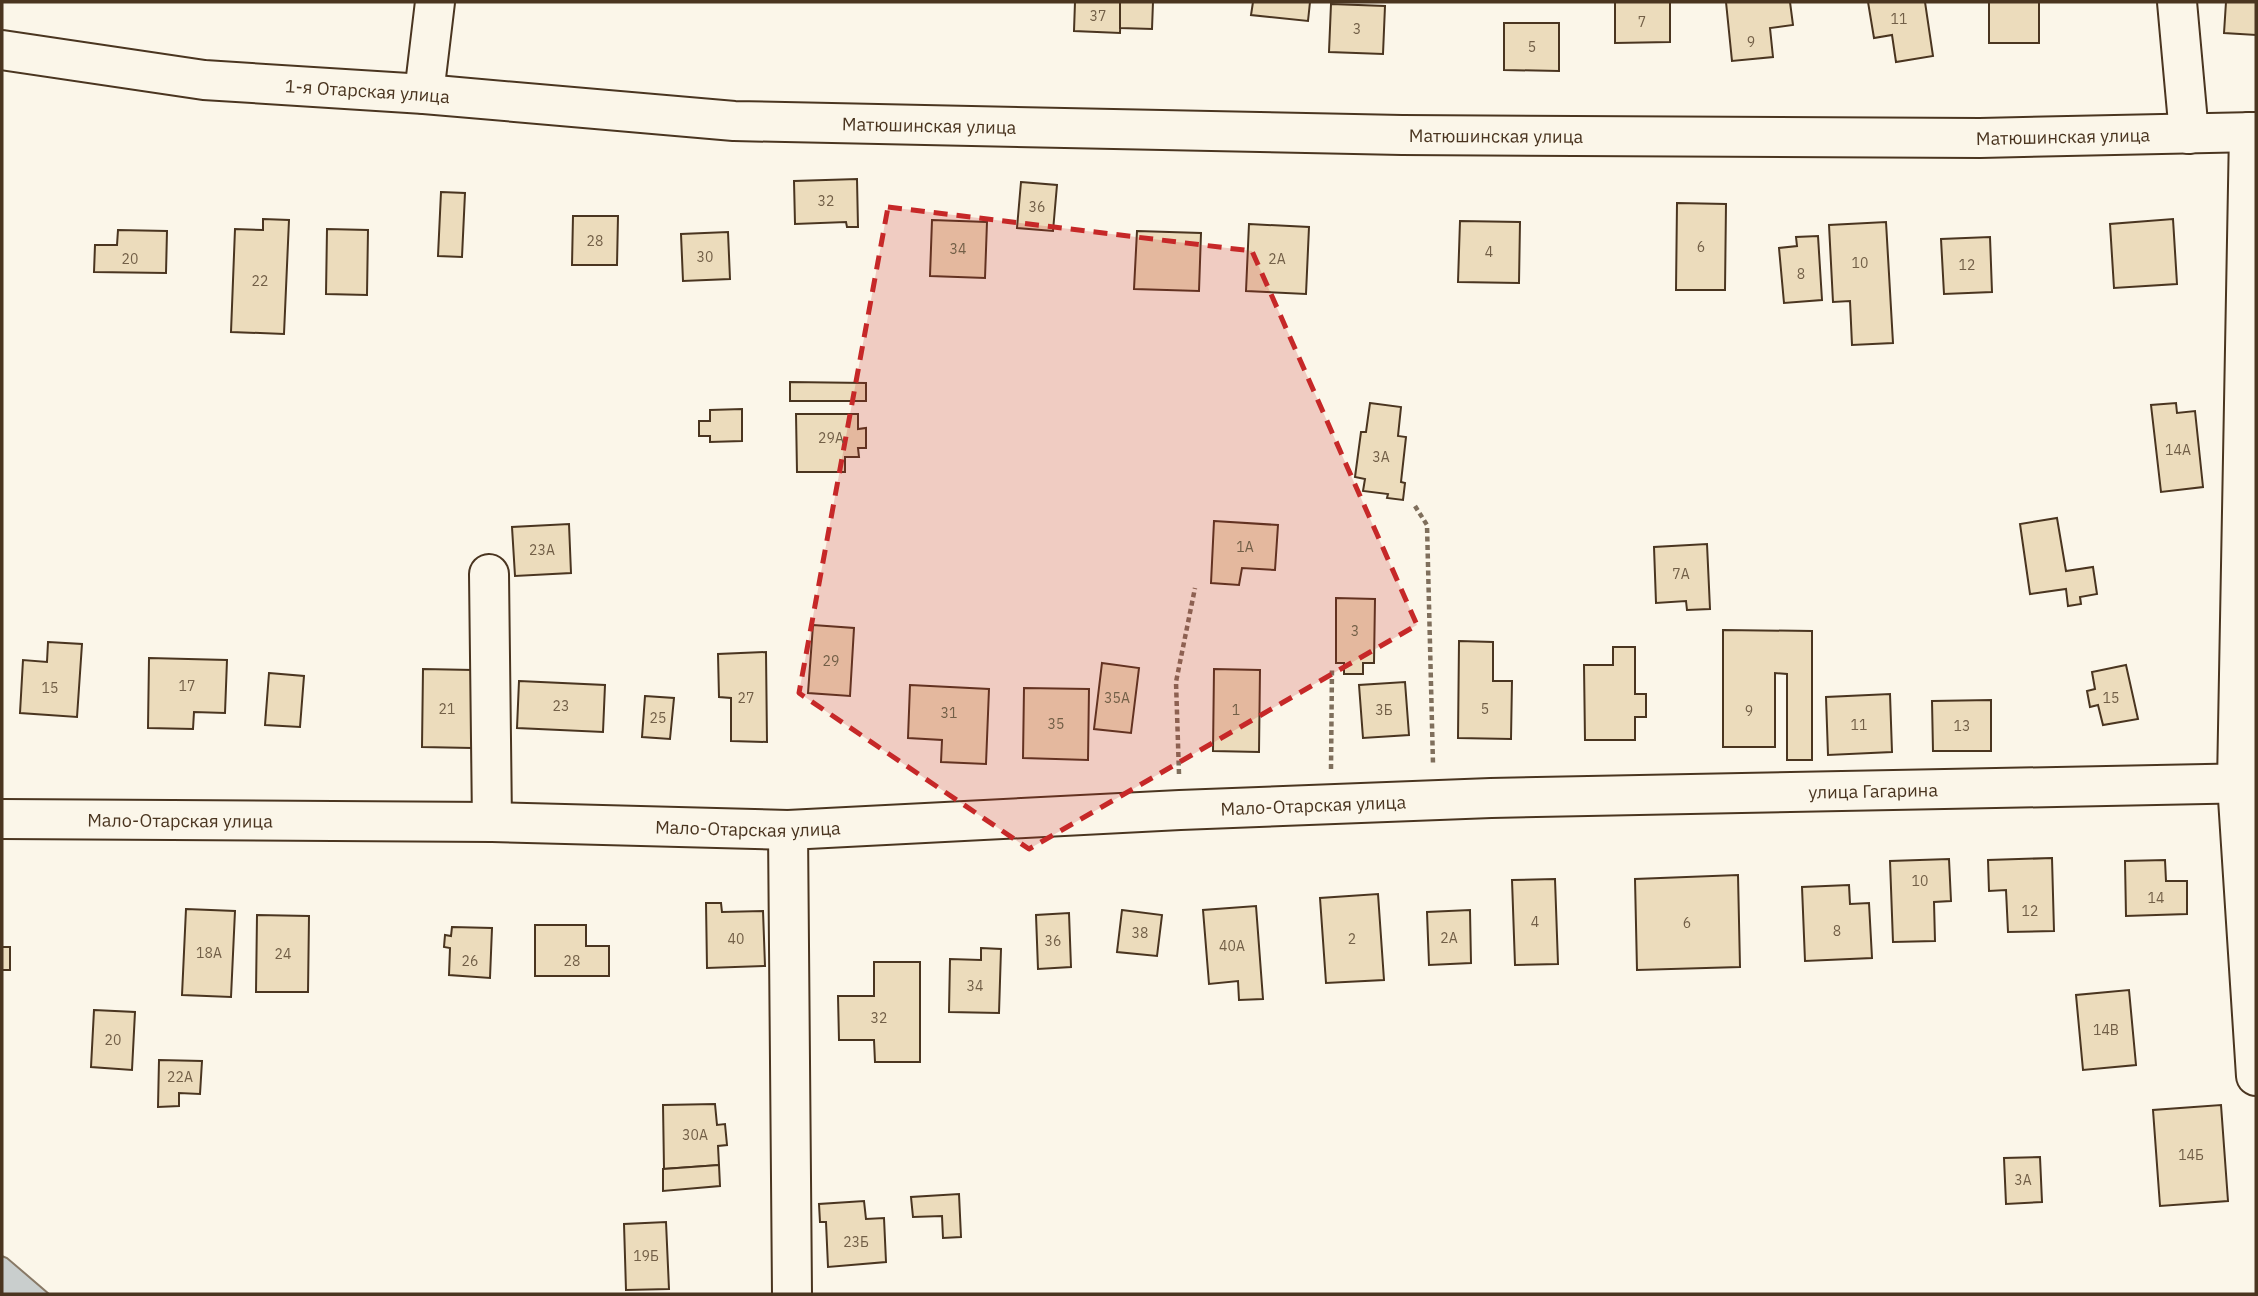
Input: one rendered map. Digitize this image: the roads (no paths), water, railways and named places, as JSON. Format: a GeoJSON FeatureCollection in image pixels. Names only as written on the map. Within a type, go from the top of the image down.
{"type":"FeatureCollection","features":[{"type":"Feature","properties":{"kind":"street"},"geometry":{"type":"LineString","coordinates":[[424,94],[435,2]]}},
{"type":"Feature","properties":{"kind":"street"},"geometry":{"type":"LineString","coordinates":[[2177,2],[2189,134]]}},
{"type":"Feature","properties":{"kind":"street","name":"1-я Отарская улица"},"geometry":{"type":"LineString","coordinates":[[2,50],[204,80],[424,94],[734,121]]}},
{"type":"Feature","properties":{"kind":"street","name":"Матюшинская улица"},"geometry":{"type":"LineString","coordinates":[[734,121],[1415,135],[1980,138],[2252,132]]}},
{"type":"Feature","properties":{"kind":"street"},"geometry":{"type":"LineString","coordinates":[[2252,132],[2247,783],[2256,1076]]}},
{"type":"Feature","properties":{"kind":"street"},"geometry":{"type":"LineString","coordinates":[[489,574],[492,822]]}},
{"type":"Feature","properties":{"kind":"street","name":"улица Гагарина"},"geometry":{"type":"LineString","coordinates":[[1491,798],[2247,783]]}},
{"type":"Feature","properties":{"kind":"street","name":"Мало-Отарская улица"},"geometry":{"type":"LineString","coordinates":[[2,819],[492,822],[788,830],[1180,810],[1491,798]]}},
{"type":"Feature","properties":{"kind":"street"},"geometry":{"type":"LineString","coordinates":[[788,830],[792,1294]]}}]}
